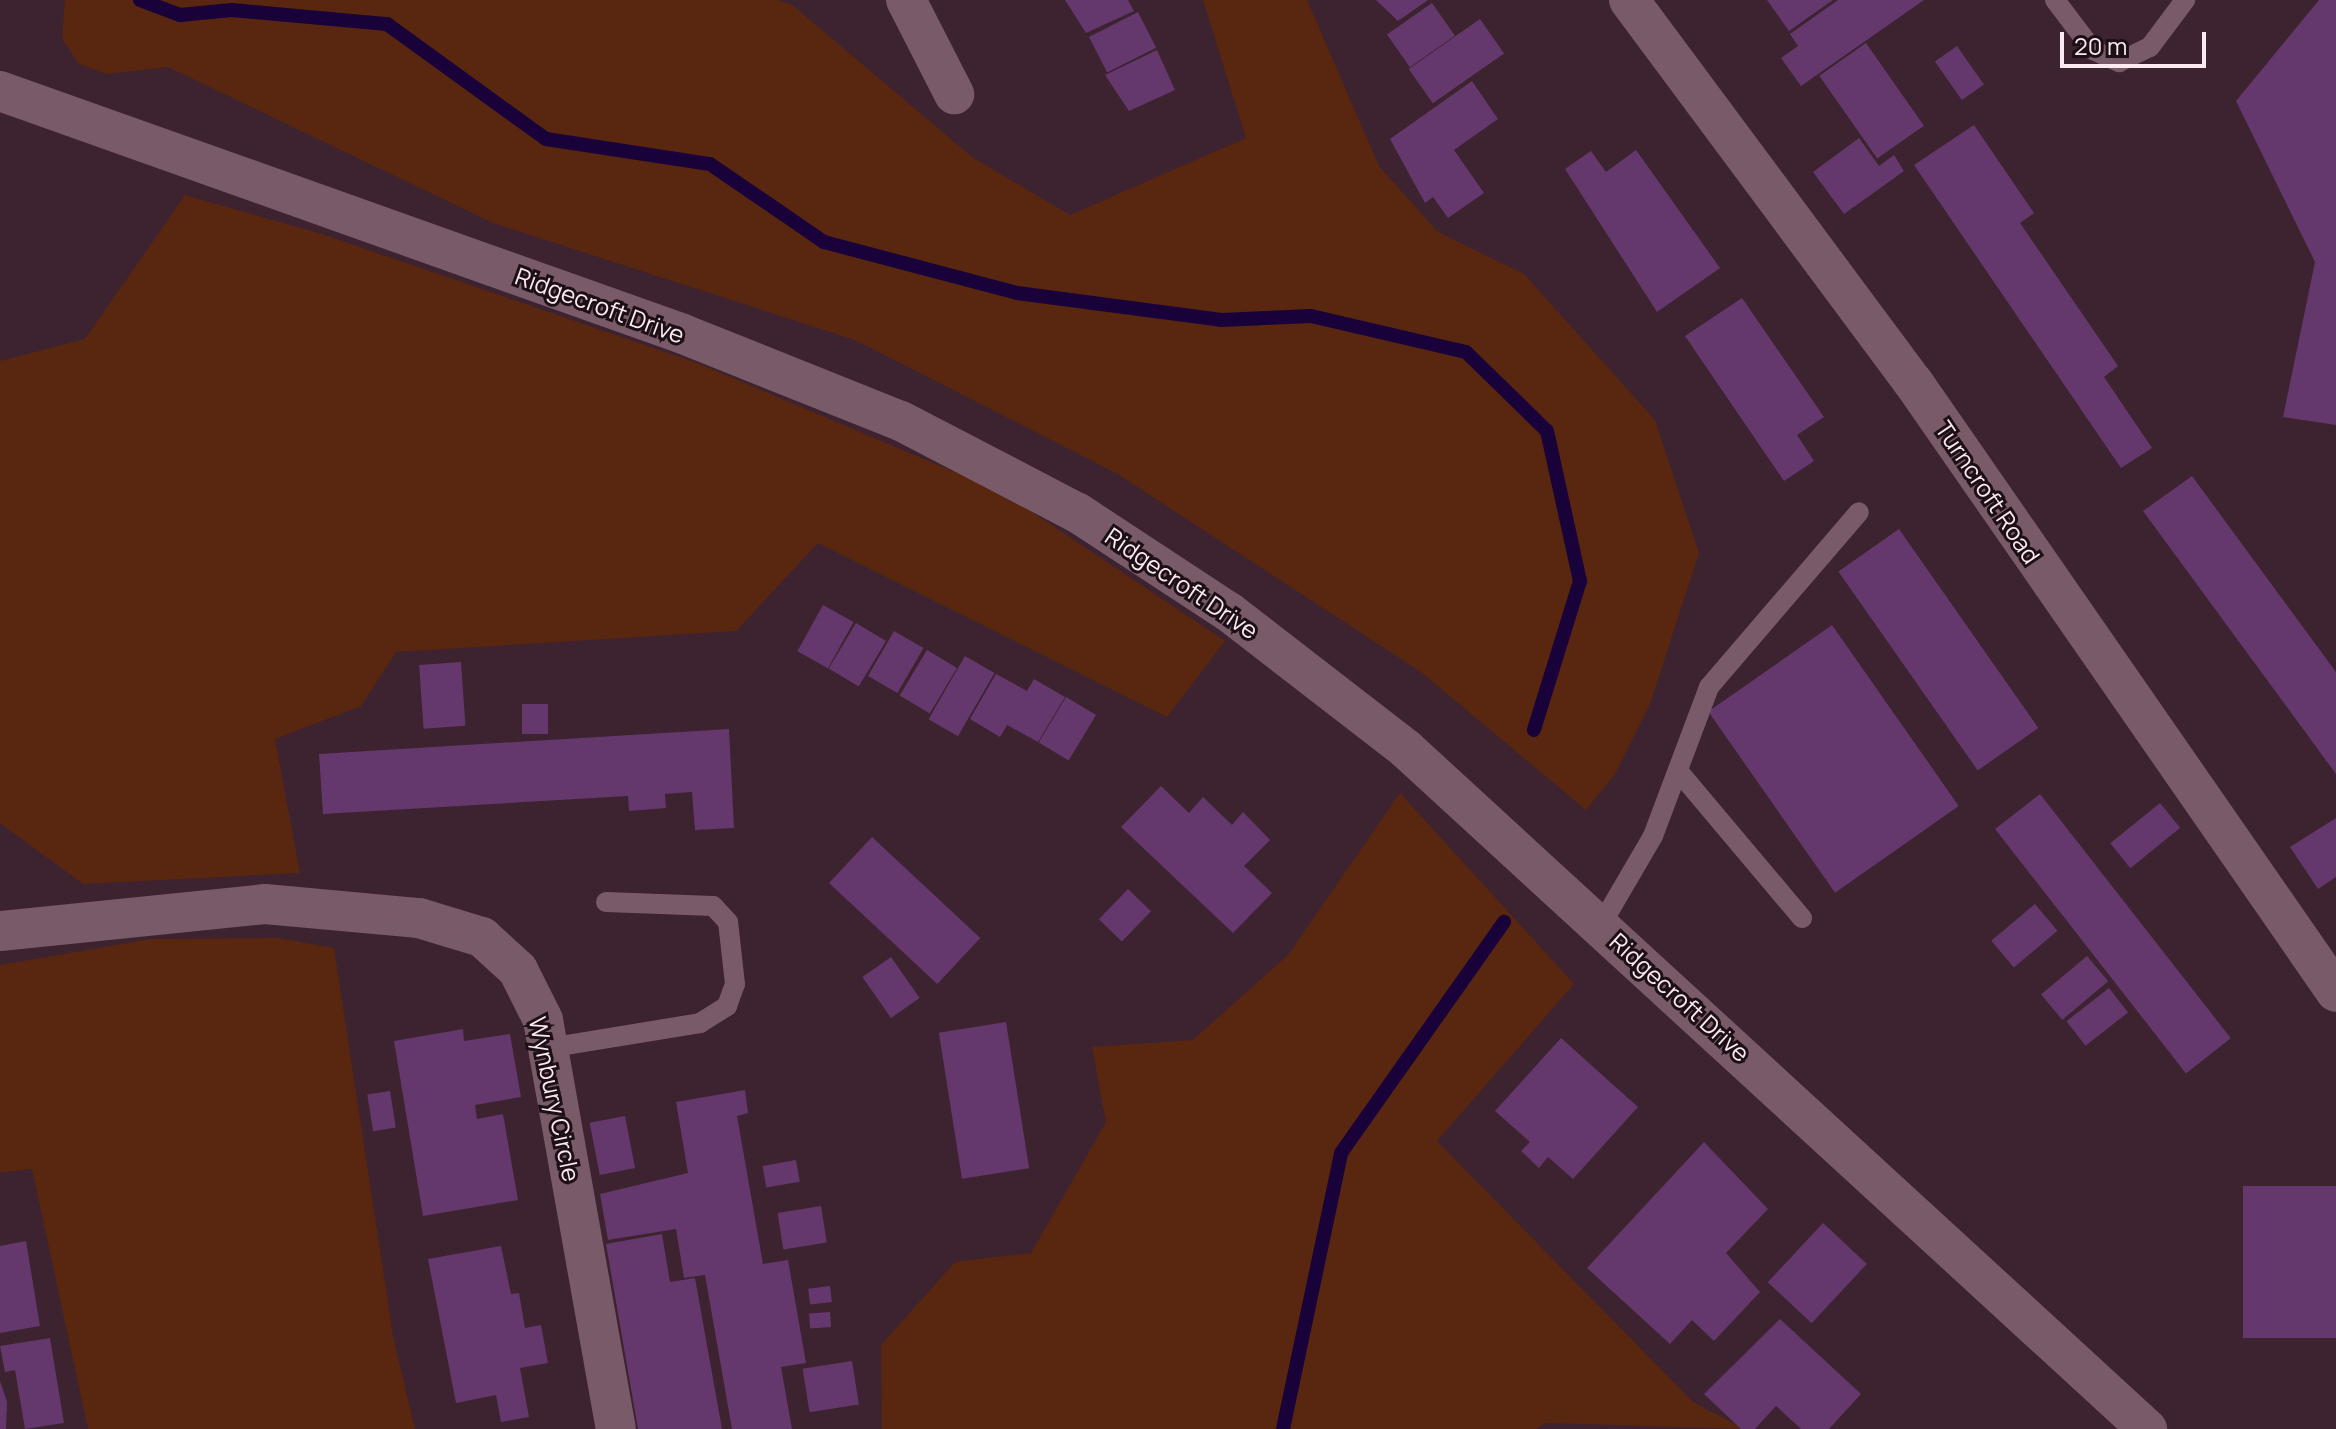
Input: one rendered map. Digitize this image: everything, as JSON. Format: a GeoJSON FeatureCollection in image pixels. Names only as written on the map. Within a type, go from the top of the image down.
{"type":"FeatureCollection","features":[{"type":"Feature","properties":{"kind":"street"},"geometry":{"type":"LineString","coordinates":[[906,0],[954,94]]}},
{"type":"Feature","properties":{"kind":"street","name":"Turncroft Road"},"geometry":{"type":"LineString","coordinates":[[1629,0],[1913,382],[2336,992]]}},
{"type":"Feature","properties":{"kind":"street","name":"Ridgecroft Drive"},"geometry":{"type":"LineString","coordinates":[[0,91],[683,334],[915,428],[1078,513],[1229,612],[1406,749],[2147,1429]]}},
{"type":"Feature","properties":{"kind":"street","name":"Wynbury Circle"},"geometry":{"type":"LineString","coordinates":[[0,931],[265,904],[419,918],[482,937],[518,970],[543,1020],[616,1429]]}},
{"type":"Feature","properties":{"kind":"lane"},"geometry":{"type":"LineString","coordinates":[[2056,1],[2093,50],[2119,62],[2150,47],[2185,0]]}},
{"type":"Feature","properties":{"kind":"lane"},"geometry":{"type":"LineString","coordinates":[[1601,925],[1653,836],[1709,687],[1859,512]]}},
{"type":"Feature","properties":{"kind":"lane"},"geometry":{"type":"LineString","coordinates":[[1679,772],[1802,918]]}},
{"type":"Feature","properties":{"kind":"lane"},"geometry":{"type":"LineString","coordinates":[[548,1048],[700,1023],[727,1006],[735,984],[728,922],[713,906],[606,902]]}},
{"type":"Feature","properties":{"kind":"shaded area"},"geometry":{"type":"Polygon","coordinates":[[[65,0],[777,0],[791,4],[972,157],[1070,215],[1246,138],[1203,0],[1307,0],[1379,166],[1438,232],[1524,274],[1655,420],[1699,553],[1650,704],[1615,774],[1586,810],[1421,672],[1116,473],[855,340],[493,223],[168,67],[106,74],[79,64],[62,39],[65,0]]]}},
{"type":"Feature","properties":{"kind":"shaded area"},"geometry":{"type":"Polygon","coordinates":[[[185,195],[322,234],[697,363],[1002,492],[1225,641],[1167,717],[818,543],[736,631],[396,652],[361,706],[275,739],[300,873],[83,884],[0,823],[0,361],[85,339],[185,195]]]}},
{"type":"Feature","properties":{"kind":"shaded area"},"geometry":{"type":"Polygon","coordinates":[[[1400,793],[1574,984],[1437,1141],[1693,1402],[1744,1429],[1546,1423],[1535,1429],[882,1429],[881,1345],[955,1262],[1031,1253],[1106,1122],[1092,1047],[1193,1040],[1288,955],[1400,793]]]}},
{"type":"Feature","properties":{"kind":"shaded area"},"geometry":{"type":"Polygon","coordinates":[[[278,938],[334,948],[393,1336],[415,1429],[88,1429],[32,1169],[0,1173],[0,965],[151,939],[278,938]]]}},
{"type":"Feature","properties":{"kind":"building"},"geometry":{"type":"Polygon","coordinates":[[[1065,0],[1128,0],[1134,11],[1086,33],[1065,0]]]}},
{"type":"Feature","properties":{"kind":"building"},"geometry":{"type":"Polygon","coordinates":[[[1376,0],[1428,0],[1398,21],[1376,0]]]}},
{"type":"Feature","properties":{"kind":"building"},"geometry":{"type":"Polygon","coordinates":[[[1767,0],[1833,0],[1789,31],[1767,0]]]}},
{"type":"Feature","properties":{"kind":"building"},"geometry":{"type":"Polygon","coordinates":[[[1838,0],[1924,0],[1801,86],[1781,58],[1798,46],[1790,34],[1838,0]]]}},
{"type":"Feature","properties":{"kind":"building"},"geometry":{"type":"Polygon","coordinates":[[[2319,0],[2336,0],[2336,425],[2283,417],[2315,262],[2236,101],[2319,0]]]}},
{"type":"Feature","properties":{"kind":"building"},"geometry":{"type":"Polygon","coordinates":[[[1432,3],[1455,36],[1410,67],[1387,35],[1432,3]]]}},
{"type":"Feature","properties":{"kind":"building"},"geometry":{"type":"Polygon","coordinates":[[[1138,12],[1156,48],[1107,73],[1089,37],[1138,12]]]}},
{"type":"Feature","properties":{"kind":"building"},"geometry":{"type":"Polygon","coordinates":[[[1480,19],[1504,53],[1433,103],[1409,69],[1480,19]]]}},
{"type":"Feature","properties":{"kind":"building"},"geometry":{"type":"Polygon","coordinates":[[[1866,43],[1924,126],[1877,158],[1819,76],[1866,43]]]}},
{"type":"Feature","properties":{"kind":"building"},"geometry":{"type":"Polygon","coordinates":[[[1957,46],[1984,85],[1962,100],[1935,61],[1957,46]]]}},
{"type":"Feature","properties":{"kind":"building"},"geometry":{"type":"Polygon","coordinates":[[[1157,50],[1175,90],[1129,111],[1105,75],[1157,50]]]}},
{"type":"Feature","properties":{"kind":"building"},"geometry":{"type":"Polygon","coordinates":[[[1472,81],[1498,119],[1454,150],[1484,193],[1448,218],[1433,197],[1425,203],[1390,139],[1472,81]]]}},
{"type":"Feature","properties":{"kind":"building"},"geometry":{"type":"Polygon","coordinates":[[[1974,125],[2034,213],[2020,223],[2118,366],[2104,377],[2152,448],[2121,468],[1914,165],[1974,125]]]}},
{"type":"Feature","properties":{"kind":"building"},"geometry":{"type":"Polygon","coordinates":[[[1859,138],[1879,166],[1894,155],[1904,171],[1844,214],[1813,172],[1859,138]]]}},
{"type":"Feature","properties":{"kind":"building"},"geometry":{"type":"Polygon","coordinates":[[[1636,150],[1720,268],[1657,312],[1565,169],[1591,151],[1606,172],[1636,150]]]}},
{"type":"Feature","properties":{"kind":"building"},"geometry":{"type":"Polygon","coordinates":[[[1742,298],[1824,417],[1797,435],[1814,461],[1784,481],[1685,336],[1742,298]]]}},
{"type":"Feature","properties":{"kind":"building"},"geometry":{"type":"Polygon","coordinates":[[[2192,476],[2336,672],[2336,774],[2143,511],[2192,476]]]}},
{"type":"Feature","properties":{"kind":"building"},"geometry":{"type":"Polygon","coordinates":[[[1899,529],[2038,728],[1978,770],[1838,571],[1899,529]]]}},
{"type":"Feature","properties":{"kind":"building"},"geometry":{"type":"Polygon","coordinates":[[[823,605],[854,622],[828,668],[797,651],[823,605]]]}},
{"type":"Feature","properties":{"kind":"building"},"geometry":{"type":"Polygon","coordinates":[[[856,623],[886,641],[859,686],[829,668],[856,623]]]}},
{"type":"Feature","properties":{"kind":"building"},"geometry":{"type":"Polygon","coordinates":[[[1832,625],[1959,806],[1835,893],[1708,712],[1832,625]]]}},
{"type":"Feature","properties":{"kind":"building"},"geometry":{"type":"Polygon","coordinates":[[[894,631],[923,648],[897,693],[868,676],[894,631]]]}},
{"type":"Feature","properties":{"kind":"building"},"geometry":{"type":"Polygon","coordinates":[[[927,650],[957,668],[930,713],[900,695],[927,650]]]}},
{"type":"Feature","properties":{"kind":"building"},"geometry":{"type":"Polygon","coordinates":[[[965,656],[994,673],[958,736],[928,719],[965,656]]]}},
{"type":"Feature","properties":{"kind":"building"},"geometry":{"type":"Polygon","coordinates":[[[461,662],[465,726],[424,729],[419,665],[461,662]]]}},
{"type":"Feature","properties":{"kind":"building"},"geometry":{"type":"Polygon","coordinates":[[[996,674],[1027,691],[1034,679],[1065,697],[1038,742],[1007,725],[1000,737],[970,719],[996,674]]]}},
{"type":"Feature","properties":{"kind":"building"},"geometry":{"type":"Polygon","coordinates":[[[1066,697],[1096,715],[1069,760],[1039,742],[1066,697]]]}},
{"type":"Feature","properties":{"kind":"building"},"geometry":{"type":"Polygon","coordinates":[[[522,704],[548,704],[548,734],[522,734],[522,704]]]}},
{"type":"Feature","properties":{"kind":"building"},"geometry":{"type":"Polygon","coordinates":[[[729,729],[734,828],[695,830],[692,792],[665,794],[666,808],[629,811],[628,796],[323,814],[319,754],[729,729]]]}},
{"type":"Feature","properties":{"kind":"building"},"geometry":{"type":"Polygon","coordinates":[[[1161,786],[1189,813],[1203,797],[1232,825],[1243,812],[1270,840],[1244,866],[1272,893],[1233,933],[1121,827],[1161,786]]]}},
{"type":"Feature","properties":{"kind":"building"},"geometry":{"type":"Polygon","coordinates":[[[2040,794],[2231,1038],[2186,1073],[1995,829],[2040,794]]]}},
{"type":"Feature","properties":{"kind":"building"},"geometry":{"type":"Polygon","coordinates":[[[2160,803],[2180,828],[2130,868],[2110,843],[2160,803]]]}},
{"type":"Feature","properties":{"kind":"building"},"geometry":{"type":"Polygon","coordinates":[[[2336,818],[2336,877],[2318,889],[2290,847],[2336,818]]]}},
{"type":"Feature","properties":{"kind":"building"},"geometry":{"type":"Polygon","coordinates":[[[872,837],[980,938],[937,984],[829,883],[872,837]]]}},
{"type":"Feature","properties":{"kind":"building"},"geometry":{"type":"Polygon","coordinates":[[[1128,889],[1151,911],[1122,941],[1099,919],[1128,889]]]}},
{"type":"Feature","properties":{"kind":"building"},"geometry":{"type":"Polygon","coordinates":[[[2035,904],[2057,931],[2014,967],[1991,941],[2035,904]]]}},
{"type":"Feature","properties":{"kind":"building"},"geometry":{"type":"Polygon","coordinates":[[[2087,956],[2108,981],[2062,1020],[2041,995],[2087,956]]]}},
{"type":"Feature","properties":{"kind":"building"},"geometry":{"type":"Polygon","coordinates":[[[891,957],[920,998],[891,1018],[862,977],[891,957]]]}},
{"type":"Feature","properties":{"kind":"building"},"geometry":{"type":"Polygon","coordinates":[[[2109,988],[2128,1012],[2086,1046],[2066,1021],[2109,988]]]}},
{"type":"Feature","properties":{"kind":"building"},"geometry":{"type":"Polygon","coordinates":[[[1006,1022],[1029,1168],[962,1179],[939,1033],[1006,1022]]]}},
{"type":"Feature","properties":{"kind":"building"},"geometry":{"type":"Polygon","coordinates":[[[463,1029],[464,1041],[510,1034],[521,1097],[475,1105],[477,1119],[503,1114],[518,1200],[423,1216],[394,1041],[463,1029]]]}},
{"type":"Feature","properties":{"kind":"building"},"geometry":{"type":"Polygon","coordinates":[[[1561,1038],[1638,1107],[1573,1179],[1548,1157],[1539,1168],[1521,1151],[1530,1142],[1495,1111],[1561,1038]]]}},
{"type":"Feature","properties":{"kind":"building"},"geometry":{"type":"Polygon","coordinates":[[[745,1090],[748,1113],[737,1116],[763,1264],[788,1260],[806,1363],[781,1367],[792,1429],[732,1429],[705,1275],[684,1278],[676,1229],[608,1240],[600,1194],[688,1173],[676,1102],[745,1090]]]}},
{"type":"Feature","properties":{"kind":"building"},"geometry":{"type":"Polygon","coordinates":[[[390,1091],[396,1128],[373,1131],[367,1095],[390,1091]]]}},
{"type":"Feature","properties":{"kind":"building"},"geometry":{"type":"Polygon","coordinates":[[[625,1116],[635,1168],[600,1175],[590,1123],[625,1116]]]}},
{"type":"Feature","properties":{"kind":"building"},"geometry":{"type":"Polygon","coordinates":[[[1704,1142],[1768,1209],[1726,1253],[1760,1292],[1714,1341],[1692,1320],[1670,1344],[1587,1268],[1704,1142]]]}},
{"type":"Feature","properties":{"kind":"building"},"geometry":{"type":"Polygon","coordinates":[[[796,1160],[800,1182],[766,1188],[763,1166],[796,1160]]]}},
{"type":"Feature","properties":{"kind":"building"},"geometry":{"type":"Polygon","coordinates":[[[2243,1186],[2336,1186],[2336,1338],[2243,1338],[2243,1186]]]}},
{"type":"Feature","properties":{"kind":"building"},"geometry":{"type":"Polygon","coordinates":[[[821,1206],[827,1243],[783,1249],[778,1213],[821,1206]]]}},
{"type":"Feature","properties":{"kind":"building"},"geometry":{"type":"Polygon","coordinates":[[[1823,1223],[1867,1264],[1812,1323],[1768,1282],[1823,1223]]]}},
{"type":"Feature","properties":{"kind":"building"},"geometry":{"type":"Polygon","coordinates":[[[662,1234],[670,1282],[695,1278],[722,1429],[638,1429],[606,1244],[662,1234]]]}},
{"type":"Feature","properties":{"kind":"building"},"geometry":{"type":"Polygon","coordinates":[[[26,1241],[40,1326],[0,1333],[0,1246],[26,1241]]]}},
{"type":"Feature","properties":{"kind":"building"},"geometry":{"type":"Polygon","coordinates":[[[501,1246],[511,1294],[519,1293],[525,1328],[541,1325],[548,1363],[520,1368],[529,1417],[501,1422],[496,1395],[456,1403],[428,1259],[501,1246]]]}},
{"type":"Feature","properties":{"kind":"building"},"geometry":{"type":"Polygon","coordinates":[[[830,1286],[832,1302],[810,1305],[808,1289],[830,1286]]]}},
{"type":"Feature","properties":{"kind":"building"},"geometry":{"type":"Polygon","coordinates":[[[830,1312],[831,1327],[810,1328],[809,1313],[830,1312]]]}},
{"type":"Feature","properties":{"kind":"building"},"geometry":{"type":"Polygon","coordinates":[[[1780,1319],[1861,1394],[1829,1429],[1801,1429],[1776,1406],[1755,1429],[1741,1429],[1704,1394],[1780,1319]]]}},
{"type":"Feature","properties":{"kind":"building"},"geometry":{"type":"Polygon","coordinates":[[[50,1338],[64,1423],[25,1429],[15,1370],[5,1372],[0,1346],[50,1338]]]}},
{"type":"Feature","properties":{"kind":"building"},"geometry":{"type":"Polygon","coordinates":[[[852,1361],[859,1404],[809,1412],[803,1369],[852,1361]]]}},
{"type":"Feature","properties":{"kind":"building"},"geometry":{"type":"Polygon","coordinates":[[[0,1381],[7,1402],[6,1429],[0,1429],[0,1381]]]}},
{"type":"Feature","properties":{"kind":"waterway"},"geometry":{"type":"LineString","coordinates":[[140,0],[180,15],[232,10],[387,24],[546,139],[710,164],[824,242],[1017,293],[1221,320],[1311,316],[1466,352],[1547,431],[1580,581],[1534,730]]}},
{"type":"Feature","properties":{"kind":"waterway"},"geometry":{"type":"LineString","coordinates":[[1283,1429],[1341,1153],[1504,922]]}}]}
